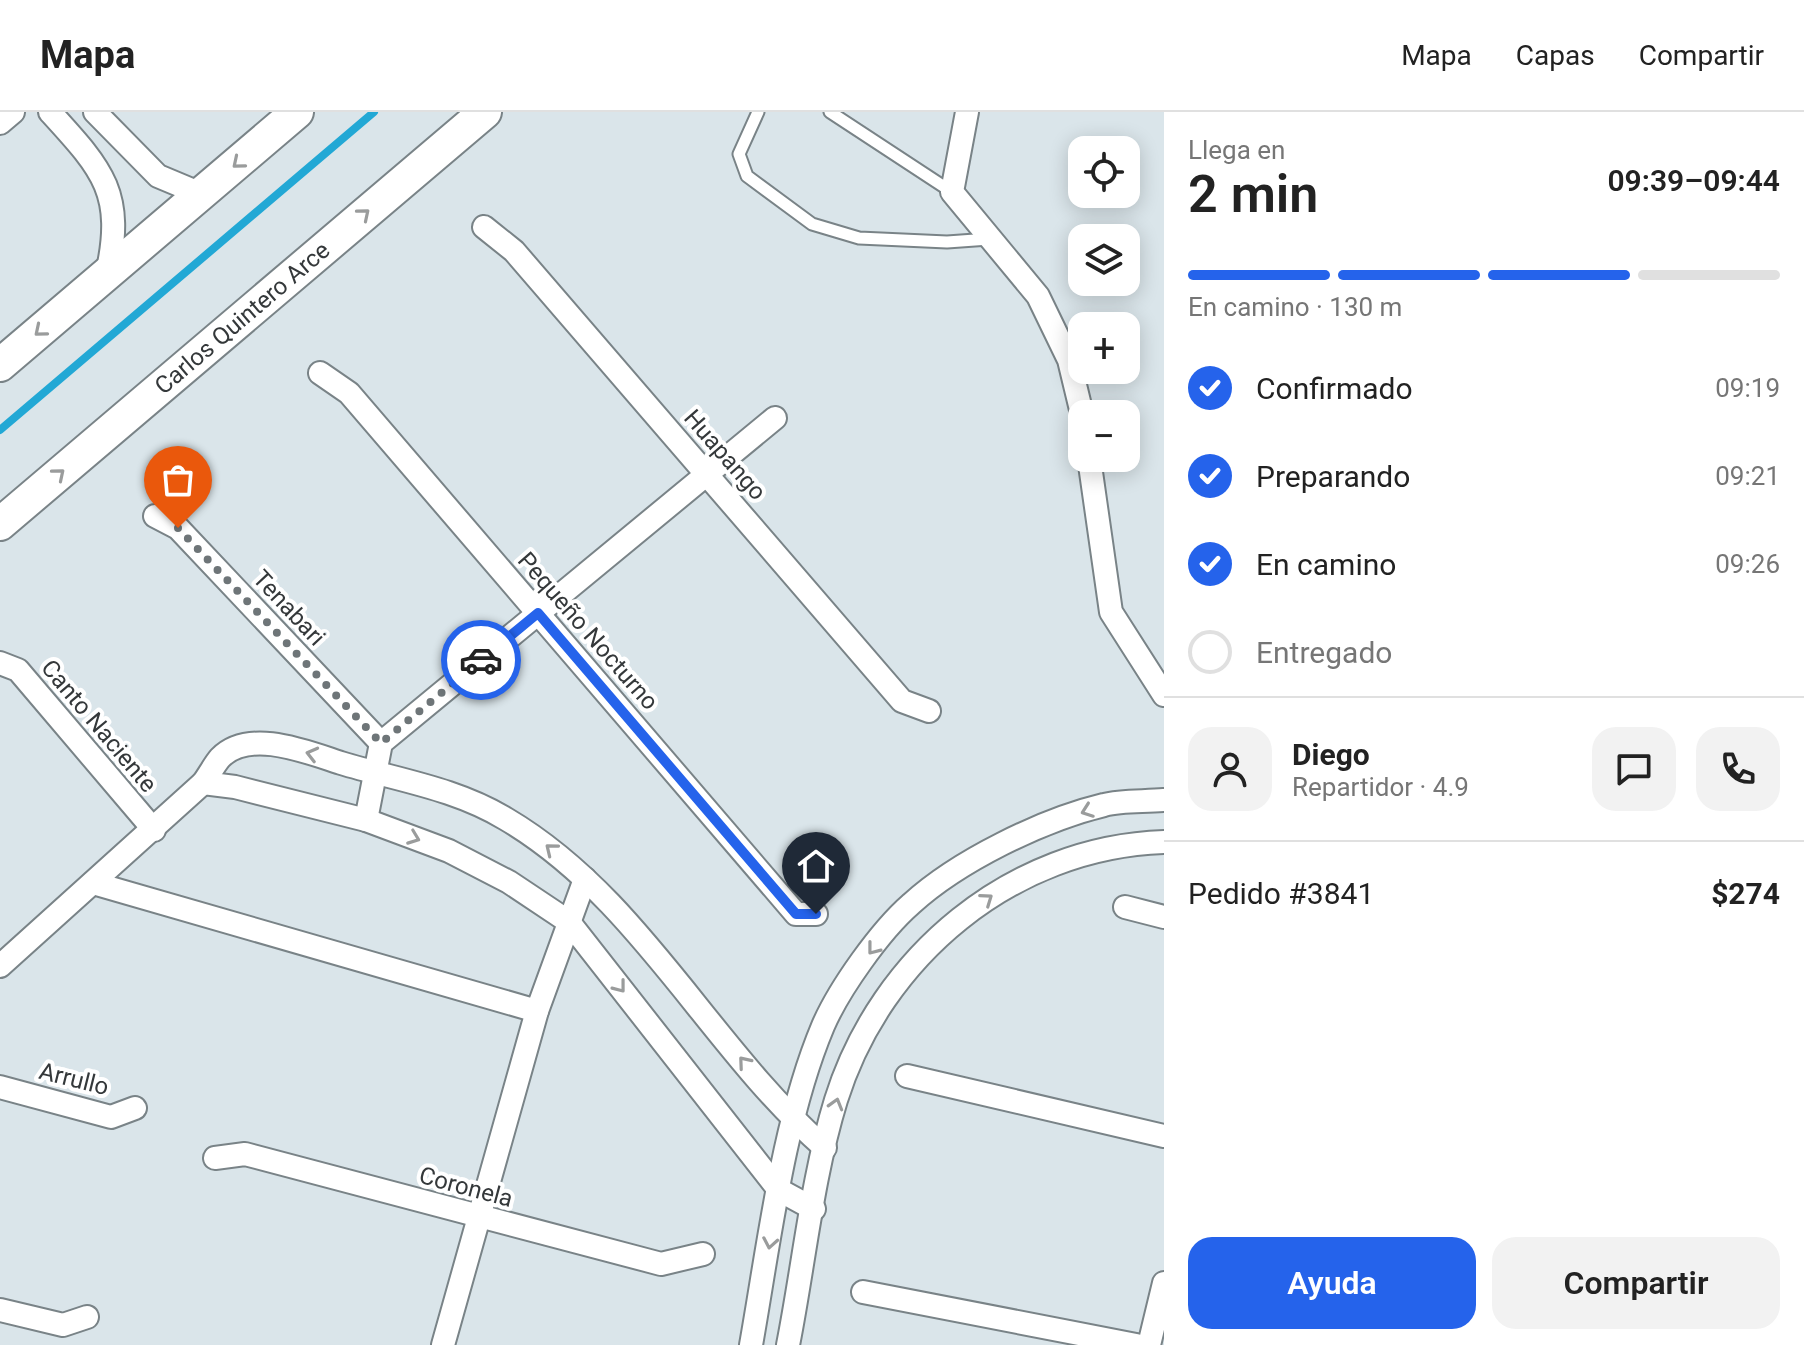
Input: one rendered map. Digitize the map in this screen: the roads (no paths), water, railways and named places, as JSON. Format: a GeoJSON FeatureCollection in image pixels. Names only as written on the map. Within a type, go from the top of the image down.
{"type":"FeatureCollection","features":[{"type":"Feature","properties":{"kind":"main road"},"geometry":{"type":"LineString","coordinates":[[0,365],[297,112]]}},
{"type":"Feature","properties":{"kind":"main road","name":"Carlos Quintero Arce"},"geometry":{"type":"LineString","coordinates":[[0,524],[485,112]]}},
{"type":"Feature","properties":{"kind":"street"},"geometry":{"type":"LineString","coordinates":[[0,123],[13,112]]}},
{"type":"Feature","properties":{"kind":"street"},"geometry":{"type":"LineString","coordinates":[[50,112],[91,157],[116,212],[116,235],[107,274]]}},
{"type":"Feature","properties":{"kind":"street"},"geometry":{"type":"LineString","coordinates":[[95,112],[158,176],[201,194]]}},
{"type":"Feature","properties":{"kind":"street"},"geometry":{"type":"LineString","coordinates":[[967,112],[952,192],[1038,296],[1069,360],[1079,400]]}},
{"type":"Feature","properties":{"kind":"street"},"geometry":{"type":"LineString","coordinates":[[91,157],[115,135]]}},
{"type":"Feature","properties":{"kind":"street","name":"Huapango"},"geometry":{"type":"LineString","coordinates":[[484,227],[514,251],[902,701],[929,711]]}},
{"type":"Feature","properties":{"kind":"street","name":"Pequeño Nocturno"},"geometry":{"type":"LineString","coordinates":[[320,373],[349,393],[796,914],[816,914]]}},
{"type":"Feature","properties":{"kind":"street"},"geometry":{"type":"LineString","coordinates":[[366,820],[381,743],[775,418]]}},
{"type":"Feature","properties":{"kind":"street"},"geometry":{"type":"LineString","coordinates":[[1091,472],[1111,612],[1164,695]]}},
{"type":"Feature","properties":{"kind":"street","name":"Tenabari"},"geometry":{"type":"LineString","coordinates":[[155,516],[178,528],[381,743]]}},
{"type":"Feature","properties":{"kind":"street","name":"Canto Naciente"},"geometry":{"type":"LineString","coordinates":[[0,663],[18,670],[154,830]]}},
{"type":"Feature","properties":{"kind":"street"},"geometry":{"type":"LineString","coordinates":[[0,966],[154,830],[203,783],[221,756],[247,743],[277,746],[427,784],[503,817],[547,845],[585,879],[641,939],[794,1122],[825,1148]]}},
{"type":"Feature","properties":{"kind":"street"},"geometry":{"type":"LineString","coordinates":[[203,783],[235,787],[366,820],[449,851],[509,882],[569,922],[779,1190],[814,1209]]}},
{"type":"Feature","properties":{"kind":"street"},"geometry":{"type":"LineString","coordinates":[[751,1345],[779,1190],[806,1072],[823,1024],[847,985],[911,904],[1003,841],[1105,805],[1164,800]]}},
{"type":"Feature","properties":{"kind":"street"},"geometry":{"type":"LineString","coordinates":[[788,1345],[837,1099],[863,1032],[911,963],[960,918],[1014,880],[1072,856],[1164,842]]}},
{"type":"Feature","properties":{"kind":"street"},"geometry":{"type":"LineString","coordinates":[[443,1345],[537,1011],[585,879]]}},
{"type":"Feature","properties":{"kind":"street"},"geometry":{"type":"LineString","coordinates":[[93,883],[537,1011]]}},
{"type":"Feature","properties":{"kind":"street"},"geometry":{"type":"LineString","coordinates":[[1125,907],[1164,917]]}},
{"type":"Feature","properties":{"kind":"street"},"geometry":{"type":"LineString","coordinates":[[907,1076],[1164,1136]]}},
{"type":"Feature","properties":{"kind":"street","name":"Arrullo"},"geometry":{"type":"LineString","coordinates":[[0,1087],[111,1117],[135,1108]]}},
{"type":"Feature","properties":{"kind":"street","name":"Coronela"},"geometry":{"type":"LineString","coordinates":[[215,1158],[245,1154],[661,1264],[703,1254]]}},
{"type":"Feature","properties":{"kind":"street"},"geometry":{"type":"LineString","coordinates":[[1149,1345],[1164,1283]]}},
{"type":"Feature","properties":{"kind":"street"},"geometry":{"type":"LineString","coordinates":[[863,1292],[1136,1345]]}},
{"type":"Feature","properties":{"kind":"street"},"geometry":{"type":"LineString","coordinates":[[0,1310],[63,1325],[87,1317]]}},
{"type":"Feature","properties":{"kind":"lane"},"geometry":{"type":"LineString","coordinates":[[758,112],[739,154],[747,176],[812,224],[859,238],[947,242],[989,239]]}},
{"type":"Feature","properties":{"kind":"lane"},"geometry":{"type":"LineString","coordinates":[[830,112],[952,192]]}},
{"type":"Feature","properties":{"kind":"waterway"},"geometry":{"type":"LineString","coordinates":[[0,430],[374,112]]}}]}
